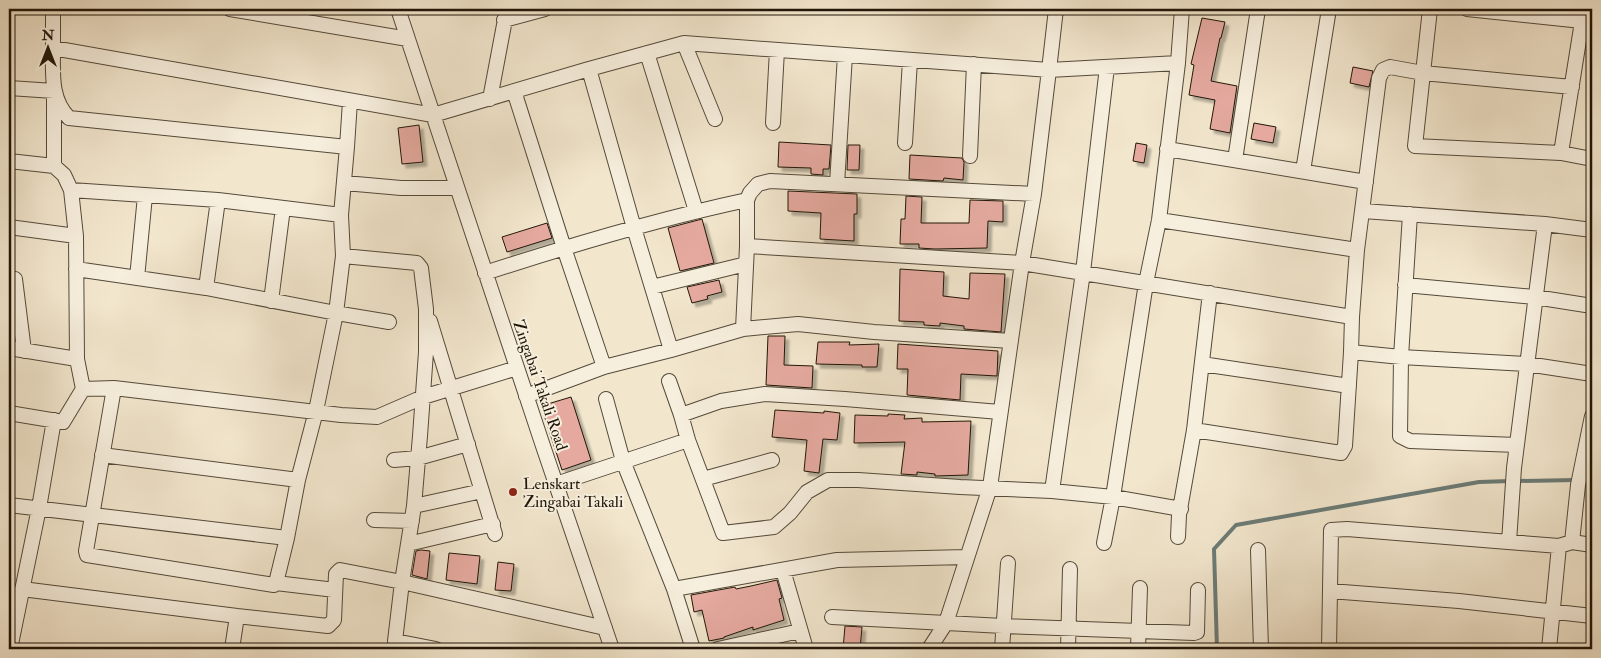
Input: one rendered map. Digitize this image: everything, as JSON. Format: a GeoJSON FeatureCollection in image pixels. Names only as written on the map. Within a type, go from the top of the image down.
{"type":"FeatureCollection","features":[{"type":"Feature","properties":{"kind":"street"},"geometry":{"type":"LineString","coordinates":[[52,9],[54,166]]}},
{"type":"Feature","properties":{"kind":"street"},"geometry":{"type":"LineString","coordinates":[[230,9],[408,39]]}},
{"type":"Feature","properties":{"kind":"street","name":"Zingabai Takali Road"},"geometry":{"type":"LineString","coordinates":[[398,9],[612,649]]}},
{"type":"Feature","properties":{"kind":"street"},"geometry":{"type":"LineString","coordinates":[[490,99],[506,15],[545,9]]}},
{"type":"Feature","properties":{"kind":"street"},"geometry":{"type":"LineString","coordinates":[[929,649],[946,623],[990,487],[1022,263],[1034,194],[1056,9]]}},
{"type":"Feature","properties":{"kind":"street"},"geometry":{"type":"LineString","coordinates":[[1104,543],[1113,497],[1146,283],[1159,220],[1178,63],[1182,9]]}},
{"type":"Feature","properties":{"kind":"street"},"geometry":{"type":"LineString","coordinates":[[1236,160],[1258,9]]}},
{"type":"Feature","properties":{"kind":"street"},"geometry":{"type":"LineString","coordinates":[[1303,171],[1329,9]]}},
{"type":"Feature","properties":{"kind":"street"},"geometry":{"type":"LineString","coordinates":[[1430,9],[1415,146],[1561,153],[1592,159]]}},
{"type":"Feature","properties":{"kind":"street"},"geometry":{"type":"LineString","coordinates":[[1467,9],[1583,15],[1561,153]]}},
{"type":"Feature","properties":{"kind":"street"},"geometry":{"type":"LineString","coordinates":[[53,48],[433,115],[684,43],[1049,70],[1178,63]]}},
{"type":"Feature","properties":{"kind":"street"},"geometry":{"type":"LineString","coordinates":[[684,43],[715,119]]}},
{"type":"Feature","properties":{"kind":"street"},"geometry":{"type":"LineString","coordinates":[[773,124],[777,50]]}},
{"type":"Feature","properties":{"kind":"street"},"geometry":{"type":"LineString","coordinates":[[647,53],[696,211]]}},
{"type":"Feature","properties":{"kind":"street"},"geometry":{"type":"LineString","coordinates":[[837,184],[845,55]]}},
{"type":"Feature","properties":{"kind":"street"},"geometry":{"type":"LineString","coordinates":[[905,143],[910,60]]}},
{"type":"Feature","properties":{"kind":"street"},"geometry":{"type":"LineString","coordinates":[[970,156],[974,64]]}},
{"type":"Feature","properties":{"kind":"street"},"geometry":{"type":"LineString","coordinates":[[1052,491],[1083,272],[1107,67]]}},
{"type":"Feature","properties":{"kind":"street"},"geometry":{"type":"LineString","coordinates":[[1194,430],[1341,453],[1345,446],[1352,317],[1358,250],[1379,78],[1383,70],[1390,67],[1423,73],[1572,87]]}},
{"type":"Feature","properties":{"kind":"street"},"geometry":{"type":"LineString","coordinates":[[589,69],[670,350]]}},
{"type":"Feature","properties":{"kind":"street"},"geometry":{"type":"LineString","coordinates":[[9,88],[54,91]]}},
{"type":"Feature","properties":{"kind":"street"},"geometry":{"type":"LineString","coordinates":[[54,91],[64,113],[69,118],[347,147]]}},
{"type":"Feature","properties":{"kind":"street"},"geometry":{"type":"LineString","coordinates":[[514,91],[604,366]]}},
{"type":"Feature","properties":{"kind":"street"},"geometry":{"type":"LineString","coordinates":[[276,583],[298,480],[316,411],[336,313],[343,256],[342,215],[350,101]]}},
{"type":"Feature","properties":{"kind":"street"},"geometry":{"type":"LineString","coordinates":[[1167,149],[1366,182]]}},
{"type":"Feature","properties":{"kind":"street"},"geometry":{"type":"LineString","coordinates":[[9,161],[54,166],[64,175],[72,190],[76,236],[77,359],[83,389],[63,422],[9,413]]}},
{"type":"Feature","properties":{"kind":"street"},"geometry":{"type":"LineString","coordinates":[[743,329],[747,200],[758,184],[770,180],[1034,194]]}},
{"type":"Feature","properties":{"kind":"street"},"geometry":{"type":"LineString","coordinates":[[345,182],[401,188],[457,188]]}},
{"type":"Feature","properties":{"kind":"street"},"geometry":{"type":"LineString","coordinates":[[72,190],[218,200],[342,215]]}},
{"type":"Feature","properties":{"kind":"street"},"geometry":{"type":"LineString","coordinates":[[137,278],[145,196]]}},
{"type":"Feature","properties":{"kind":"street"},"geometry":{"type":"LineString","coordinates":[[206,288],[218,200]]}},
{"type":"Feature","properties":{"kind":"street"},"geometry":{"type":"LineString","coordinates":[[485,273],[634,228],[696,211],[747,200]]}},
{"type":"Feature","properties":{"kind":"street"},"geometry":{"type":"LineString","coordinates":[[271,301],[283,208]]}},
{"type":"Feature","properties":{"kind":"street"},"geometry":{"type":"LineString","coordinates":[[1363,210],[1545,224],[1592,230]]}},
{"type":"Feature","properties":{"kind":"street"},"geometry":{"type":"LineString","coordinates":[[1410,214],[1401,357],[1400,436],[1410,441],[1517,445]]}},
{"type":"Feature","properties":{"kind":"street"},"geometry":{"type":"LineString","coordinates":[[1159,220],[1358,250]]}},
{"type":"Feature","properties":{"kind":"street"},"geometry":{"type":"LineString","coordinates":[[1509,542],[1514,468],[1545,224]]}},
{"type":"Feature","properties":{"kind":"street"},"geometry":{"type":"LineString","coordinates":[[9,227],[76,236]]}},
{"type":"Feature","properties":{"kind":"street"},"geometry":{"type":"LineString","coordinates":[[747,246],[1022,263],[1352,317]]}},
{"type":"Feature","properties":{"kind":"street"},"geometry":{"type":"LineString","coordinates":[[343,256],[417,263],[420,268],[426,309],[426,352],[414,506],[402,582],[395,645],[436,649]]}},
{"type":"Feature","properties":{"kind":"street"},"geometry":{"type":"LineString","coordinates":[[652,287],[746,264]]}},
{"type":"Feature","properties":{"kind":"street"},"geometry":{"type":"LineString","coordinates":[[76,269],[206,288],[389,322]]}},
{"type":"Feature","properties":{"kind":"street"},"geometry":{"type":"LineString","coordinates":[[15,279],[24,351]]}},
{"type":"Feature","properties":{"kind":"street"},"geometry":{"type":"LineString","coordinates":[[1405,285],[1535,297],[1592,306]]}},
{"type":"Feature","properties":{"kind":"street"},"geometry":{"type":"LineString","coordinates":[[1178,537],[1194,430],[1210,294]]}},
{"type":"Feature","properties":{"kind":"street"},"geometry":{"type":"LineString","coordinates":[[408,544],[494,529],[452,388],[426,309]]}},
{"type":"Feature","properties":{"kind":"street"},"geometry":{"type":"LineString","coordinates":[[526,396],[604,366],[670,350],[743,329],[798,324],[874,332],[1011,341]]}},
{"type":"Feature","properties":{"kind":"street"},"geometry":{"type":"LineString","coordinates":[[9,348],[77,359]]}},
{"type":"Feature","properties":{"kind":"street"},"geometry":{"type":"LineString","coordinates":[[1351,352],[1401,357],[1527,364],[1592,374]]}},
{"type":"Feature","properties":{"kind":"street"},"geometry":{"type":"LineString","coordinates":[[1202,364],[1349,386]]}},
{"type":"Feature","properties":{"kind":"street"},"geometry":{"type":"LineString","coordinates":[[83,389],[114,388],[377,418],[423,397],[517,368]]}},
{"type":"Feature","properties":{"kind":"street"},"geometry":{"type":"LineString","coordinates":[[669,381],[722,533],[774,527],[790,513],[807,492],[828,480],[1052,491],[1113,497],[1181,509]]}},
{"type":"Feature","properties":{"kind":"street"},"geometry":{"type":"LineString","coordinates":[[114,388],[86,551],[87,555],[274,585],[276,583],[335,590]]}},
{"type":"Feature","properties":{"kind":"street"},"geometry":{"type":"LineString","coordinates":[[680,415],[721,401],[765,394],[1000,412]]}},
{"type":"Feature","properties":{"kind":"street"},"geometry":{"type":"LineString","coordinates":[[606,399],[623,461],[674,589],[693,649]]}},
{"type":"Feature","properties":{"kind":"street"},"geometry":{"type":"LineString","coordinates":[[1572,542],[1579,480],[1592,416]]}},
{"type":"Feature","properties":{"kind":"street"},"geometry":{"type":"LineString","coordinates":[[10,649],[39,508],[54,420]]}},
{"type":"Feature","properties":{"kind":"street"},"geometry":{"type":"LineString","coordinates":[[556,484],[688,440]]}},
{"type":"Feature","properties":{"kind":"street"},"geometry":{"type":"LineString","coordinates":[[394,460],[418,458],[468,444]]}},
{"type":"Feature","properties":{"kind":"street"},"geometry":{"type":"LineString","coordinates":[[102,455],[298,480]]}},
{"type":"Feature","properties":{"kind":"street"},"geometry":{"type":"LineString","coordinates":[[703,479],[772,460]]}},
{"type":"Feature","properties":{"kind":"street"},"geometry":{"type":"LineString","coordinates":[[414,506],[482,490]]}},
{"type":"Feature","properties":{"kind":"street"},"geometry":{"type":"LineString","coordinates":[[9,505],[287,538]]}},
{"type":"Feature","properties":{"kind":"street"},"geometry":{"type":"LineString","coordinates":[[374,520],[412,521]]}},
{"type":"Feature","properties":{"kind":"street"},"geometry":{"type":"LineString","coordinates":[[1330,649],[1331,530],[1346,529],[1559,546],[1572,542],[1592,545]]}},
{"type":"Feature","properties":{"kind":"street"},"geometry":{"type":"LineString","coordinates":[[1549,649],[1559,546]]}},
{"type":"Feature","properties":{"kind":"street"},"geometry":{"type":"LineString","coordinates":[[1258,550],[1261,649]]}},
{"type":"Feature","properties":{"kind":"street"},"geometry":{"type":"LineString","coordinates":[[674,589],[837,560],[967,557]]}},
{"type":"Feature","properties":{"kind":"street"},"geometry":{"type":"LineString","coordinates":[[1002,649],[1008,563]]}},
{"type":"Feature","properties":{"kind":"street"},"geometry":{"type":"LineString","coordinates":[[1068,649],[1070,569]]}},
{"type":"Feature","properties":{"kind":"street"},"geometry":{"type":"LineString","coordinates":[[22,589],[328,626],[334,620],[336,574],[340,570],[402,582],[605,628]]}},
{"type":"Feature","properties":{"kind":"street"},"geometry":{"type":"LineString","coordinates":[[783,570],[806,649]]}},
{"type":"Feature","properties":{"kind":"street"},"geometry":{"type":"LineString","coordinates":[[1138,649],[1140,588]]}},
{"type":"Feature","properties":{"kind":"street"},"geometry":{"type":"LineString","coordinates":[[832,617],[1194,634],[1197,632],[1198,590]]}},
{"type":"Feature","properties":{"kind":"street"},"geometry":{"type":"LineString","coordinates":[[1330,591],[1459,601],[1592,616]]}},
{"type":"Feature","properties":{"kind":"street"},"geometry":{"type":"LineString","coordinates":[[232,649],[237,616]]}},
{"type":"Feature","properties":{"kind":"street"},"geometry":{"type":"LineString","coordinates":[[718,649],[800,631]]}},
{"type":"Feature","properties":{"kind":"building"},"geometry":{"type":"Polygon","coordinates":[[[1202,18],[1225,22],[1211,81],[1237,86],[1230,133],[1210,129],[1215,100],[1189,95],[1194,65],[1191,64],[1202,18]]]}},
{"type":"Feature","properties":{"kind":"building"},"geometry":{"type":"Polygon","coordinates":[[[1353,67],[1373,71],[1369,87],[1350,83],[1353,67]]]}},
{"type":"Feature","properties":{"kind":"building"},"geometry":{"type":"Polygon","coordinates":[[[1254,123],[1276,127],[1273,143],[1251,139],[1254,123]]]}},
{"type":"Feature","properties":{"kind":"building"},"geometry":{"type":"Polygon","coordinates":[[[419,125],[423,162],[402,164],[398,128],[419,125]]]}},
{"type":"Feature","properties":{"kind":"building"},"geometry":{"type":"Polygon","coordinates":[[[779,142],[831,145],[829,169],[823,169],[823,175],[811,174],[811,168],[778,167],[779,142]]]}},
{"type":"Feature","properties":{"kind":"building"},"geometry":{"type":"Polygon","coordinates":[[[1136,143],[1147,145],[1144,163],[1133,161],[1136,143]]]}},
{"type":"Feature","properties":{"kind":"building"},"geometry":{"type":"Polygon","coordinates":[[[848,145],[860,145],[859,170],[847,170],[848,145]]]}},
{"type":"Feature","properties":{"kind":"building"},"geometry":{"type":"Polygon","coordinates":[[[910,155],[962,158],[964,162],[963,180],[944,178],[943,181],[909,179],[910,155]]]}},
{"type":"Feature","properties":{"kind":"building"},"geometry":{"type":"Polygon","coordinates":[[[788,191],[857,194],[857,214],[854,214],[854,241],[820,239],[821,213],[788,211],[788,191]]]}},
{"type":"Feature","properties":{"kind":"building"},"geometry":{"type":"Polygon","coordinates":[[[906,196],[922,197],[921,223],[969,223],[970,200],[1003,201],[1003,222],[988,221],[987,248],[935,249],[919,248],[919,244],[900,244],[901,219],[905,219],[906,196]]]}},
{"type":"Feature","properties":{"kind":"building"},"geometry":{"type":"Polygon","coordinates":[[[702,219],[714,263],[680,271],[668,228],[702,219]]]}},
{"type":"Feature","properties":{"kind":"building"},"geometry":{"type":"Polygon","coordinates":[[[547,223],[552,238],[507,252],[502,237],[547,223]]]}},
{"type":"Feature","properties":{"kind":"building"},"geometry":{"type":"Polygon","coordinates":[[[900,269],[944,272],[943,296],[969,299],[970,273],[1005,274],[1001,332],[964,329],[964,326],[940,323],[940,326],[924,325],[924,322],[899,321],[900,269]]]}},
{"type":"Feature","properties":{"kind":"building"},"geometry":{"type":"Polygon","coordinates":[[[719,280],[722,292],[707,296],[708,299],[692,303],[687,287],[719,280]]]}},
{"type":"Feature","properties":{"kind":"building"},"geometry":{"type":"Polygon","coordinates":[[[768,336],[785,336],[784,365],[813,366],[812,388],[766,385],[768,336]]]}},
{"type":"Feature","properties":{"kind":"building"},"geometry":{"type":"Polygon","coordinates":[[[818,342],[850,342],[849,345],[879,344],[877,367],[816,364],[818,342]]]}},
{"type":"Feature","properties":{"kind":"building"},"geometry":{"type":"Polygon","coordinates":[[[898,344],[998,351],[997,376],[961,374],[960,400],[907,395],[908,369],[897,369],[898,344]]]}},
{"type":"Feature","properties":{"kind":"building"},"geometry":{"type":"Polygon","coordinates":[[[571,397],[591,460],[562,470],[541,406],[571,397]]]}},
{"type":"Feature","properties":{"kind":"building"},"geometry":{"type":"Polygon","coordinates":[[[775,410],[840,413],[837,440],[823,439],[819,473],[804,471],[807,440],[772,437],[775,410]]]}},
{"type":"Feature","properties":{"kind":"building"},"geometry":{"type":"Polygon","coordinates":[[[888,414],[905,415],[904,419],[922,418],[922,422],[971,421],[968,475],[935,476],[935,474],[917,472],[917,475],[901,474],[905,442],[854,443],[855,415],[888,416],[888,414]]]}},
{"type":"Feature","properties":{"kind":"building"},"geometry":{"type":"Polygon","coordinates":[[[416,551],[430,551],[427,579],[412,575],[416,551]]]}},
{"type":"Feature","properties":{"kind":"building"},"geometry":{"type":"Polygon","coordinates":[[[449,553],[480,556],[477,584],[446,580],[449,553]]]}},
{"type":"Feature","properties":{"kind":"building"},"geometry":{"type":"Polygon","coordinates":[[[498,562],[514,564],[511,591],[495,590],[498,562]]]}},
{"type":"Feature","properties":{"kind":"building"},"geometry":{"type":"Polygon","coordinates":[[[777,580],[782,598],[779,599],[784,620],[753,630],[753,627],[724,638],[709,641],[702,610],[694,612],[691,595],[735,587],[736,589],[777,580]]]}},
{"type":"Feature","properties":{"kind":"building"},"geometry":{"type":"Polygon","coordinates":[[[845,626],[862,627],[860,649],[843,649],[845,626]]]}},
{"type":"Feature","properties":{"kind":"waterway"},"geometry":{"type":"LineString","coordinates":[[1517,481],[1575,480]]}},
{"type":"Feature","properties":{"kind":"waterway"},"geometry":{"type":"LineString","coordinates":[[1582,480],[1592,480]]}},
{"type":"Feature","properties":{"kind":"waterway"},"geometry":{"type":"LineString","coordinates":[[1217,649],[1214,549],[1236,525],[1479,482],[1510,481]]}},
{"type":"Feature","properties":{"kind":"place","name":"Lenskart Zingabai Takali"},"geometry":{"type":"Point","coordinates":[513,492]}}]}
